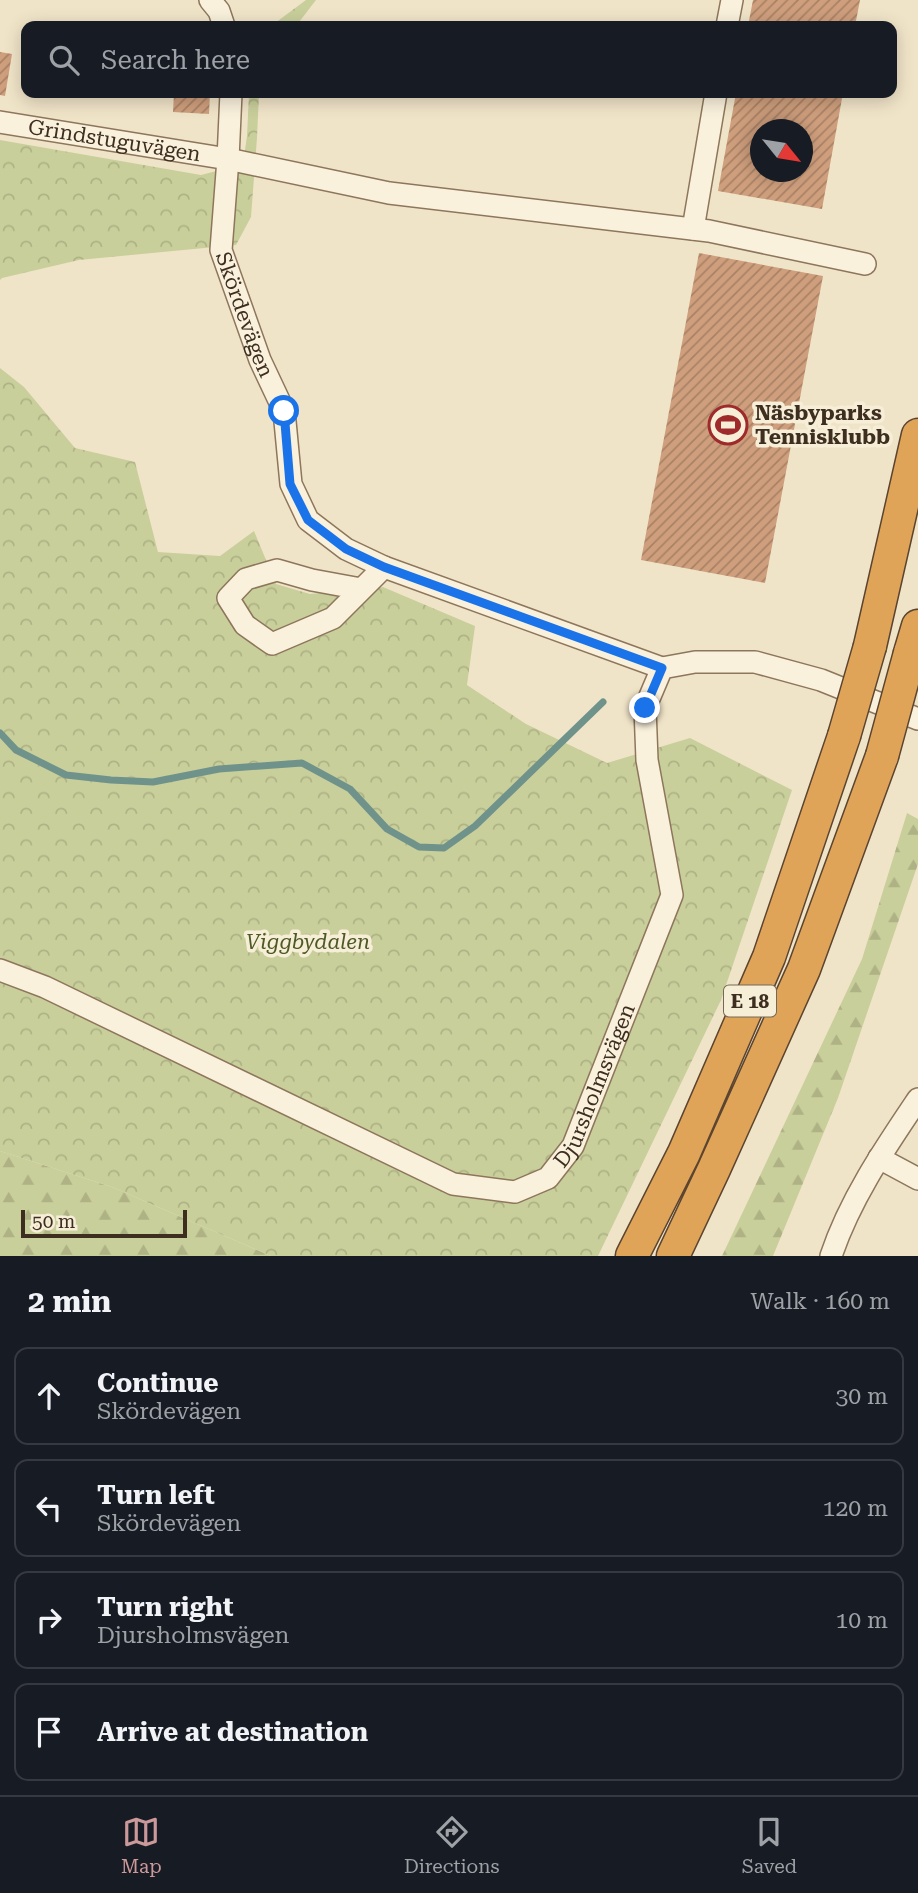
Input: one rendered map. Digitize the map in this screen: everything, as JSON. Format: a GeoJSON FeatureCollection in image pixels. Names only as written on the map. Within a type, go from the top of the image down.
{"type":"FeatureCollection","features":[{"type":"Feature","properties":{"kind":"highway","name":"E 18"},"geometry":{"type":"LineString","coordinates":[[632,1256],[684,1153],[769,957],[844,736],[870,646],[918,435]]}},
{"type":"Feature","properties":{"kind":"highway","name":"E 18"},"geometry":{"type":"LineString","coordinates":[[673,1256],[804,968],[882,756],[915,639]]}},
{"type":"Feature","properties":{"kind":"street"},"geometry":{"type":"LineString","coordinates":[[210,0],[219,11],[222,21]]}},
{"type":"Feature","properties":{"kind":"street"},"geometry":{"type":"LineString","coordinates":[[728,21],[732,0]]}},
{"type":"Feature","properties":{"kind":"street","name":"Skördevägen"},"geometry":{"type":"LineString","coordinates":[[231,98],[221,250],[260,360],[284,411],[290,484],[308,520],[346,549],[384,567],[662,668]]}},
{"type":"Feature","properties":{"kind":"street"},"geometry":{"type":"LineString","coordinates":[[693,229],[715,98]]}},
{"type":"Feature","properties":{"kind":"street","name":"Grindstuguvägen"},"geometry":{"type":"LineString","coordinates":[[0,122],[228,159],[389,193],[693,229],[865,264]]}},
{"type":"Feature","properties":{"kind":"street"},"geometry":{"type":"LineString","coordinates":[[361,589],[277,570],[246,579],[228,598],[245,625],[272,644],[333,618],[384,567]]}},
{"type":"Feature","properties":{"kind":"street"},"geometry":{"type":"LineString","coordinates":[[662,668],[695,662],[755,662],[821,680],[918,719]]}},
{"type":"Feature","properties":{"kind":"street","name":"Djursholmsvägen"},"geometry":{"type":"LineString","coordinates":[[0,970],[46,987],[453,1184],[515,1192],[548,1178],[573,1146],[671,895],[647,760],[645,708],[662,668]]}},
{"type":"Feature","properties":{"kind":"street"},"geometry":{"type":"LineString","coordinates":[[831,1256],[837,1238],[879,1158],[918,1099]]}},
{"type":"Feature","properties":{"kind":"street"},"geometry":{"type":"LineString","coordinates":[[879,1158],[918,1180]]}},
{"type":"Feature","properties":{"kind":"green space"},"geometry":{"type":"Polygon","coordinates":[[[306,0],[316,0],[300,21],[278,21],[306,0]]]}},
{"type":"Feature","properties":{"kind":"green space"},"geometry":{"type":"Polygon","coordinates":[[[249,98],[259,98],[251,217],[236,245],[79,260],[0,280],[0,140],[201,175],[243,164],[249,98]]]}},
{"type":"Feature","properties":{"kind":"green space","name":"Viggbydalen"},"geometry":{"type":"Polygon","coordinates":[[[0,368],[24,387],[75,448],[135,462],[158,552],[220,556],[254,531],[276,584],[310,594],[383,587],[475,626],[467,685],[526,724],[607,763],[690,738],[792,790],[721,1000],[598,1256],[271,1256],[112,1187],[0,1151],[0,368]]]}},
{"type":"Feature","properties":{"kind":"green space"},"geometry":{"type":"Polygon","coordinates":[[[907,813],[918,819],[918,864],[838,1098],[773,1256],[722,1256],[862,959],[907,813]]]}},
{"type":"Feature","properties":{"kind":"green space"},"geometry":{"type":"Polygon","coordinates":[[[0,1151],[112,1187],[271,1256],[0,1256],[0,1151]]]}},
{"type":"Feature","properties":{"kind":"building"},"geometry":{"type":"Polygon","coordinates":[[[753,0],[860,0],[856,21],[749,21],[753,0]]]}},
{"type":"Feature","properties":{"kind":"building"},"geometry":{"type":"Polygon","coordinates":[[[0,52],[12,54],[5,96],[0,95],[0,52]]]}},
{"type":"Feature","properties":{"kind":"building"},"geometry":{"type":"Polygon","coordinates":[[[174,98],[210,98],[209,114],[173,112],[174,98]]]}},
{"type":"Feature","properties":{"kind":"building"},"geometry":{"type":"Polygon","coordinates":[[[735,98],[842,98],[822,209],[718,191],[735,98]]]}},
{"type":"Feature","properties":{"kind":"building"},"geometry":{"type":"Polygon","coordinates":[[[699,253],[823,276],[765,583],[641,560],[699,253]]]}},
{"type":"Feature","properties":{"kind":"waterway"},"geometry":{"type":"LineString","coordinates":[[0,733],[16,750],[66,775],[111,780],[153,782],[219,769],[302,763],[350,789],[387,829],[419,847],[444,848],[475,826],[603,702]]}},
{"type":"Feature","properties":{"kind":"place","name":"Näsbyparks Tennisklubb"},"geometry":{"type":"Point","coordinates":[728,425]}},
{"type":"Feature","properties":{"kind":"route"},"geometry":{"type":"LineString","coordinates":[[284,411],[290,484],[308,520],[346,549],[384,567],[662,668],[645,708]]}}]}
